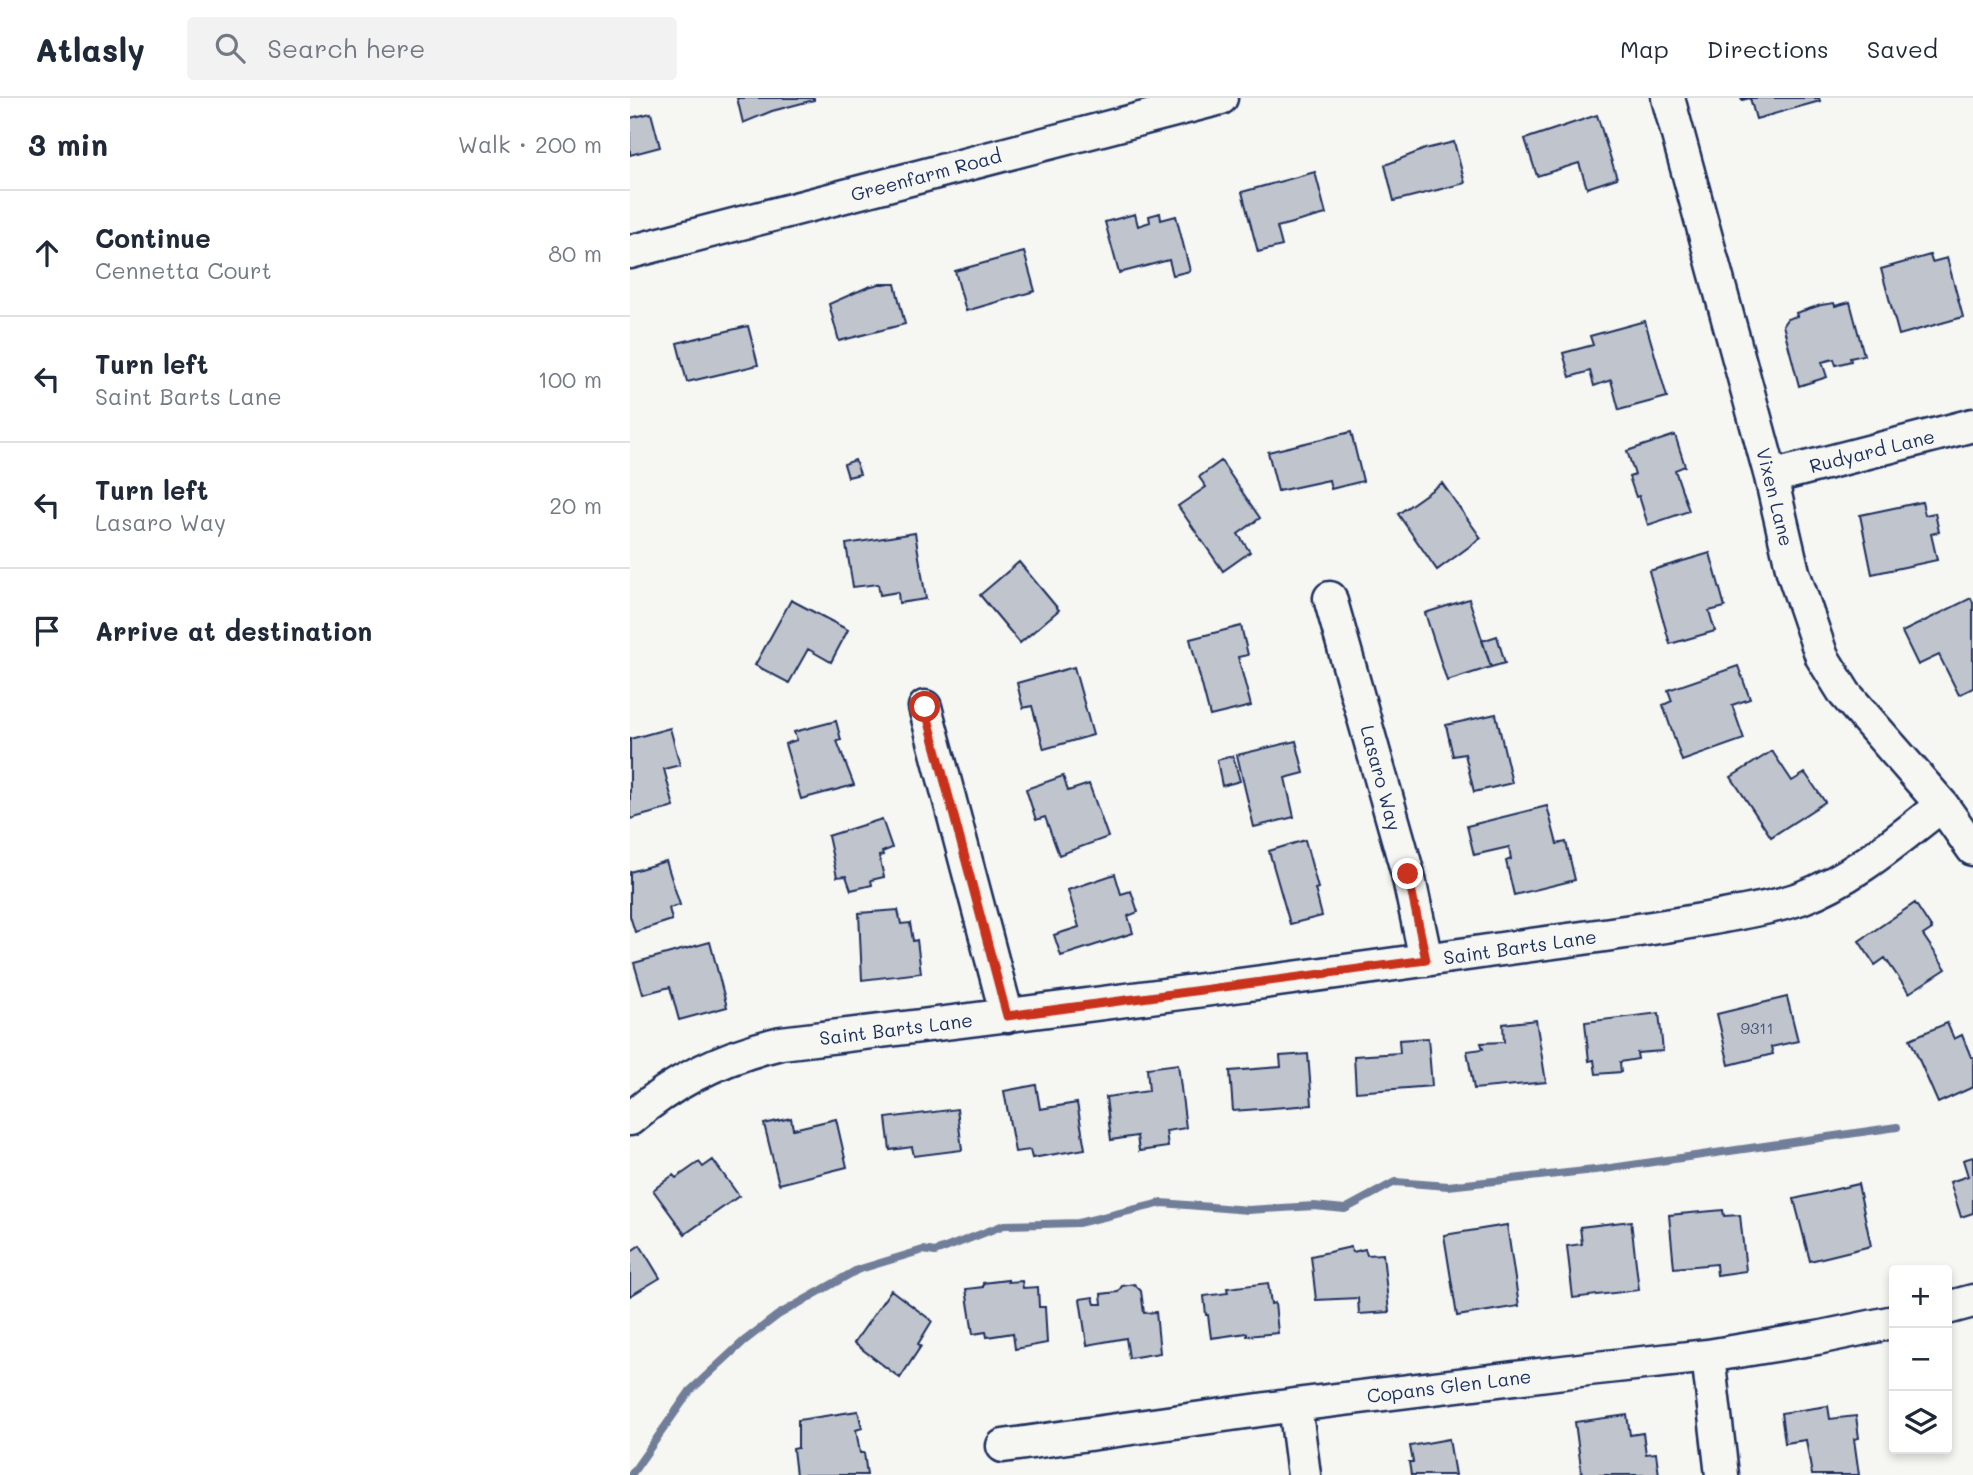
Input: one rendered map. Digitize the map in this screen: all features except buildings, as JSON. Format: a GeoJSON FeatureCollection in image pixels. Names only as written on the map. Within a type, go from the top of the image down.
{"type":"FeatureCollection","features":[{"type":"Feature","properties":{"kind":"street","name":"Greenfarm Road"},"geometry":{"type":"LineString","coordinates":[[630,252],[1221,98]]}},
{"type":"Feature","properties":{"kind":"street","name":"Vixen Lane"},"geometry":{"type":"LineString","coordinates":[[1668,98],[1771,477],[1793,572],[1822,657],[1844,694],[1942,805],[1973,849]]}},
{"type":"Feature","properties":{"kind":"street","name":"Rudyard Lane"},"geometry":{"type":"LineString","coordinates":[[1771,477],[1973,425]]}},
{"type":"Feature","properties":{"kind":"street","name":"Lasaro Way"},"geometry":{"type":"LineString","coordinates":[[1330,598],[1408,874],[1426,960]]}},
{"type":"Feature","properties":{"kind":"street"},"geometry":{"type":"LineString","coordinates":[[925,707],[1007,1016]]}},
{"type":"Feature","properties":{"kind":"street","name":"Saint Barts Lane"},"geometry":{"type":"LineString","coordinates":[[630,1119],[676,1084],[750,1050],[781,1043],[1426,960],[1671,926],[1760,909],[1801,898],[1834,881],[1876,856],[1942,805]]}},
{"type":"Feature","properties":{"kind":"street"},"geometry":{"type":"LineString","coordinates":[[1952,1307],[1973,1301]]}},
{"type":"Feature","properties":{"kind":"street","name":"Copans Glen Lane"},"geometry":{"type":"LineString","coordinates":[[1003,1446],[1295,1405],[1588,1368],[1708,1356],[1889,1323]]}},
{"type":"Feature","properties":{"kind":"street"},"geometry":{"type":"LineString","coordinates":[[1708,1356],[1722,1475]]}},
{"type":"Feature","properties":{"kind":"street"},"geometry":{"type":"LineString","coordinates":[[1295,1405],[1304,1475]]}},
{"type":"Feature","properties":{"kind":"waterway"},"geometry":{"type":"LineString","coordinates":[[631,1475],[690,1391],[744,1341],[778,1315],[857,1270],[923,1250],[935,1252],[1004,1225],[1078,1223],[1162,1203],[1248,1210],[1314,1206],[1345,1209],[1395,1182],[1448,1186],[1604,1169],[1897,1127]]}},
{"type":"Feature","properties":{"kind":"route"},"geometry":{"type":"LineString","coordinates":[[925,707],[1007,1016],[1426,960],[1408,874]]}}]}
